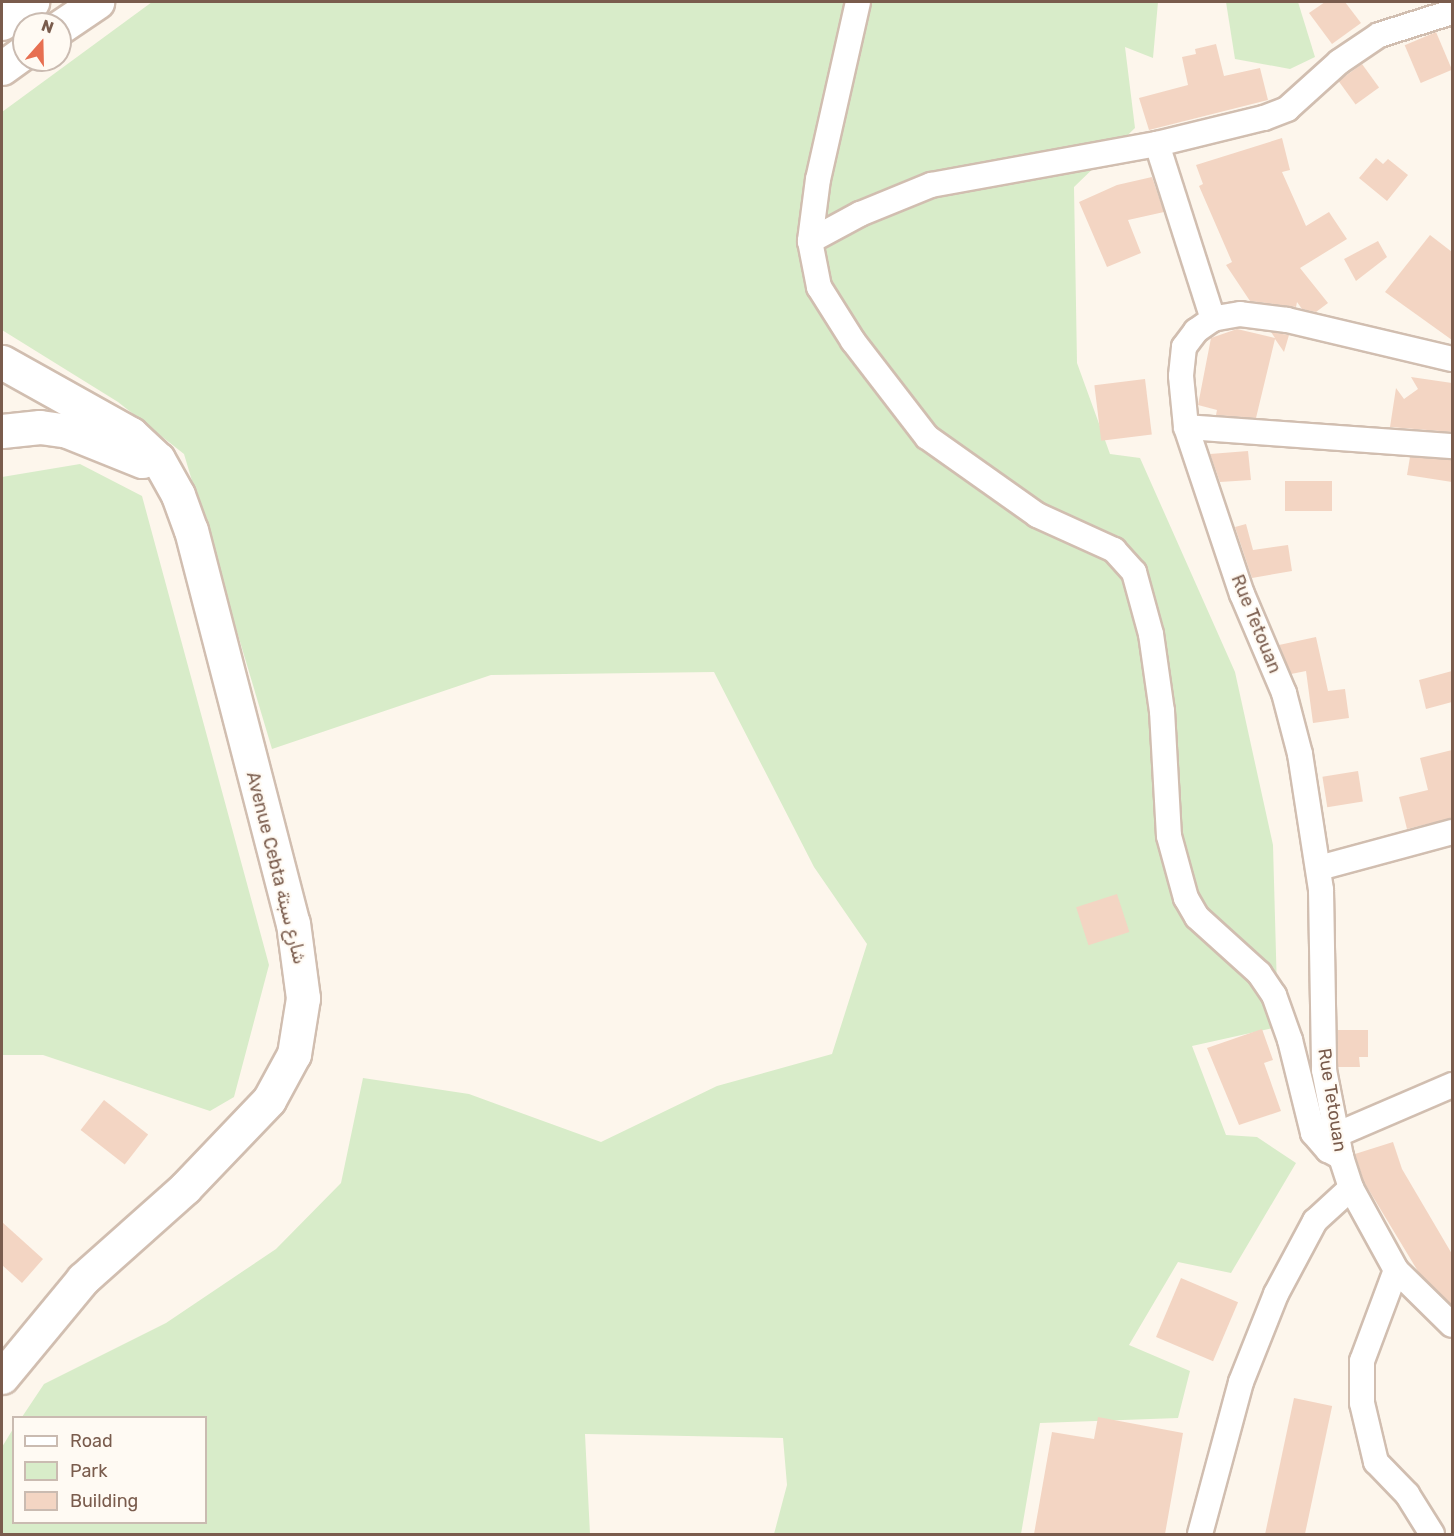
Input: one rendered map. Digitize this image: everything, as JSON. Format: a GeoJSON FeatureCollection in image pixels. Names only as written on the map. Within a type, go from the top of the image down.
{"type":"FeatureCollection","features":[{"type":"Feature","properties":{"kind":"street"},"geometry":{"type":"LineString","coordinates":[[2,23],[32,2]]}},
{"type":"Feature","properties":{"kind":"street"},"geometry":{"type":"LineString","coordinates":[[72,19],[97,2]]}},
{"type":"Feature","properties":{"kind":"street"},"geometry":{"type":"LineString","coordinates":[[858,2],[818,179],[810,241],[819,287],[833,312],[927,437],[1037,515],[1114,550],[1134,572],[1151,634],[1162,711],[1169,836],[1186,898],[1197,917],[1252,965],[1274,995],[1293,1049],[1313,1133],[1338,1146],[1452,1084]]}},
{"type":"Feature","properties":{"kind":"street"},"geometry":{"type":"LineString","coordinates":[[810,241],[860,214],[931,185],[1158,144],[1287,109],[1361,45],[1395,27],[1452,12]]}},
{"type":"Feature","properties":{"kind":"street"},"geometry":{"type":"LineString","coordinates":[[1158,144],[1213,319],[1260,315],[1452,359]]}},
{"type":"Feature","properties":{"kind":"street","name":"Rue Tetouan"},"geometry":{"type":"LineString","coordinates":[[1213,319],[1196,331],[1184,347],[1181,376],[1186,427],[1242,594],[1292,718],[1319,868],[1323,956],[1321,1031],[1338,1146],[1351,1188],[1396,1270],[1452,1325]]}},
{"type":"Feature","properties":{"kind":"street","name":"Avenue Cebta شارع سبتة"},"geometry":{"type":"LineString","coordinates":[[2,362],[131,434],[165,471],[191,530],[293,923],[303,981],[300,1029],[290,1064],[269,1100],[185,1188],[83,1279],[2,1377]]}},
{"type":"Feature","properties":{"kind":"street"},"geometry":{"type":"LineString","coordinates":[[2,431],[40,427],[67,431],[165,471]]}},
{"type":"Feature","properties":{"kind":"street"},"geometry":{"type":"LineString","coordinates":[[1186,427],[1452,446]]}},
{"type":"Feature","properties":{"kind":"street"},"geometry":{"type":"LineString","coordinates":[[1319,868],[1452,832]]}},
{"type":"Feature","properties":{"kind":"street"},"geometry":{"type":"LineString","coordinates":[[1200,1534],[1241,1382],[1276,1294],[1315,1221],[1351,1188]]}},
{"type":"Feature","properties":{"kind":"street"},"geometry":{"type":"LineString","coordinates":[[1396,1270],[1362,1361],[1362,1403],[1376,1462],[1407,1494],[1432,1534]]}},
{"type":"Feature","properties":{"kind":"green space"},"geometry":{"type":"Polygon","coordinates":[[[152,2],[1158,2],[1153,58],[1125,47],[1135,128],[1074,187],[1077,363],[1110,454],[1140,458],[1235,672],[1273,845],[1278,1027],[1192,1046],[1226,1135],[1257,1137],[1296,1163],[1231,1273],[1178,1262],[1129,1345],[1190,1371],[1178,1418],[1040,1423],[1021,1534],[774,1534],[787,1485],[783,1438],[585,1434],[590,1534],[2,1534],[2,1447],[12,1431],[12,1524],[207,1524],[207,1416],[23,1416],[44,1384],[166,1323],[276,1249],[341,1183],[363,1078],[469,1094],[601,1142],[717,1086],[832,1054],[867,944],[814,867],[714,672],[491,675],[272,749],[184,454],[118,402],[2,330],[2,112],[57,72],[72,72],[72,61],[152,2]]]}},
{"type":"Feature","properties":{"kind":"green space"},"geometry":{"type":"Polygon","coordinates":[[[1226,2],[1298,2],[1315,57],[1290,69],[1235,59],[1226,2]]]}},
{"type":"Feature","properties":{"kind":"green space"},"geometry":{"type":"Polygon","coordinates":[[[80,464],[142,496],[269,965],[234,1097],[210,1111],[43,1055],[2,1055],[2,477],[80,464]]]}},
{"type":"Feature","properties":{"kind":"building"},"geometry":{"type":"Polygon","coordinates":[[[1325,2],[1345,2],[1361,23],[1332,44],[1309,13],[1325,2]]]}},
{"type":"Feature","properties":{"kind":"building"},"geometry":{"type":"Polygon","coordinates":[[[1436,32],[1452,70],[1421,83],[1405,45],[1436,32]]]}},
{"type":"Feature","properties":{"kind":"building"},"geometry":{"type":"Polygon","coordinates":[[[1216,44],[1224,76],[1260,68],[1268,100],[1149,130],[1139,98],[1188,85],[1182,57],[1196,54],[1195,49],[1216,44]]]}},
{"type":"Feature","properties":{"kind":"building"},"geometry":{"type":"Polygon","coordinates":[[[1362,64],[1379,87],[1356,105],[1339,81],[1362,64]]]}},
{"type":"Feature","properties":{"kind":"building"},"geometry":{"type":"Polygon","coordinates":[[[1282,138],[1290,170],[1282,172],[1306,226],[1329,212],[1347,239],[1300,268],[1328,303],[1316,312],[1302,309],[1297,302],[1296,307],[1250,301],[1226,265],[1232,262],[1199,186],[1203,184],[1196,165],[1282,138]]]}},
{"type":"Feature","properties":{"kind":"building"},"geometry":{"type":"Polygon","coordinates":[[[1376,158],[1383,164],[1388,159],[1408,175],[1387,201],[1359,178],[1376,158]]]}},
{"type":"Feature","properties":{"kind":"building"},"geometry":{"type":"Polygon","coordinates":[[[1152,177],[1164,212],[1128,220],[1141,253],[1107,267],[1079,202],[1117,185],[1152,177]]]}},
{"type":"Feature","properties":{"kind":"building"},"geometry":{"type":"Polygon","coordinates":[[[1430,235],[1452,252],[1452,340],[1385,292],[1430,235]]]}},
{"type":"Feature","properties":{"kind":"building"},"geometry":{"type":"Polygon","coordinates":[[[1378,241],[1387,257],[1356,281],[1344,259],[1378,241]]]}},
{"type":"Feature","properties":{"kind":"building"},"geometry":{"type":"Polygon","coordinates":[[[1237,329],[1275,338],[1271,332],[1289,335],[1284,352],[1275,339],[1256,418],[1216,415],[1217,410],[1198,405],[1211,338],[1237,329]]]}},
{"type":"Feature","properties":{"kind":"building"},"geometry":{"type":"Polygon","coordinates":[[[1411,377],[1452,383],[1452,432],[1390,427],[1396,388],[1404,399],[1418,389],[1411,377]]]}},
{"type":"Feature","properties":{"kind":"building"},"geometry":{"type":"Polygon","coordinates":[[[1145,379],[1152,435],[1101,441],[1094,385],[1145,379]]]}},
{"type":"Feature","properties":{"kind":"building"},"geometry":{"type":"Polygon","coordinates":[[[1248,451],[1251,480],[1220,482],[1210,454],[1248,451]]]}},
{"type":"Feature","properties":{"kind":"building"},"geometry":{"type":"Polygon","coordinates":[[[1410,457],[1452,460],[1452,482],[1407,475],[1410,457]]]}},
{"type":"Feature","properties":{"kind":"building"},"geometry":{"type":"Polygon","coordinates":[[[1285,481],[1332,481],[1332,511],[1285,511],[1285,481]]]}},
{"type":"Feature","properties":{"kind":"building"},"geometry":{"type":"Polygon","coordinates":[[[1246,524],[1253,550],[1288,545],[1292,571],[1252,578],[1235,527],[1246,524]]]}},
{"type":"Feature","properties":{"kind":"building"},"geometry":{"type":"Polygon","coordinates":[[[1316,637],[1328,691],[1345,689],[1349,718],[1313,723],[1306,671],[1291,674],[1279,645],[1316,637]]]}},
{"type":"Feature","properties":{"kind":"building"},"geometry":{"type":"Polygon","coordinates":[[[1452,671],[1452,702],[1426,709],[1419,680],[1452,671]]]}},
{"type":"Feature","properties":{"kind":"building"},"geometry":{"type":"Polygon","coordinates":[[[1452,750],[1452,818],[1407,829],[1399,797],[1428,790],[1420,758],[1452,750]]]}},
{"type":"Feature","properties":{"kind":"building"},"geometry":{"type":"Polygon","coordinates":[[[1358,771],[1363,802],[1327,807],[1322,777],[1358,771]]]}},
{"type":"Feature","properties":{"kind":"building"},"geometry":{"type":"Polygon","coordinates":[[[1117,894],[1129,932],[1088,945],[1076,907],[1117,894]]]}},
{"type":"Feature","properties":{"kind":"building"},"geometry":{"type":"Polygon","coordinates":[[[1262,1029],[1273,1060],[1264,1063],[1281,1111],[1239,1125],[1207,1048],[1262,1029]]]}},
{"type":"Feature","properties":{"kind":"building"},"geometry":{"type":"Polygon","coordinates":[[[1338,1030],[1368,1030],[1368,1057],[1359,1057],[1360,1067],[1338,1067],[1338,1030]]]}},
{"type":"Feature","properties":{"kind":"building"},"geometry":{"type":"Polygon","coordinates":[[[104,1100],[148,1134],[125,1164],[81,1130],[104,1100]]]}},
{"type":"Feature","properties":{"kind":"building"},"geometry":{"type":"Polygon","coordinates":[[[1393,1142],[1402,1169],[1452,1254],[1452,1306],[1419,1273],[1364,1182],[1355,1154],[1393,1142]]]}},
{"type":"Feature","properties":{"kind":"building"},"geometry":{"type":"Polygon","coordinates":[[[2,1222],[43,1259],[22,1283],[2,1265],[2,1222]]]}},
{"type":"Feature","properties":{"kind":"building"},"geometry":{"type":"Polygon","coordinates":[[[1181,1278],[1238,1302],[1213,1361],[1156,1337],[1181,1278]]]}},
{"type":"Feature","properties":{"kind":"building"},"geometry":{"type":"Polygon","coordinates":[[[1294,1398],[1332,1406],[1305,1534],[1265,1534],[1294,1398]]]}},
{"type":"Feature","properties":{"kind":"building"},"geometry":{"type":"Polygon","coordinates":[[[1098,1417],[1183,1433],[1165,1534],[1034,1534],[1052,1432],[1094,1439],[1098,1417]]]}}]}
